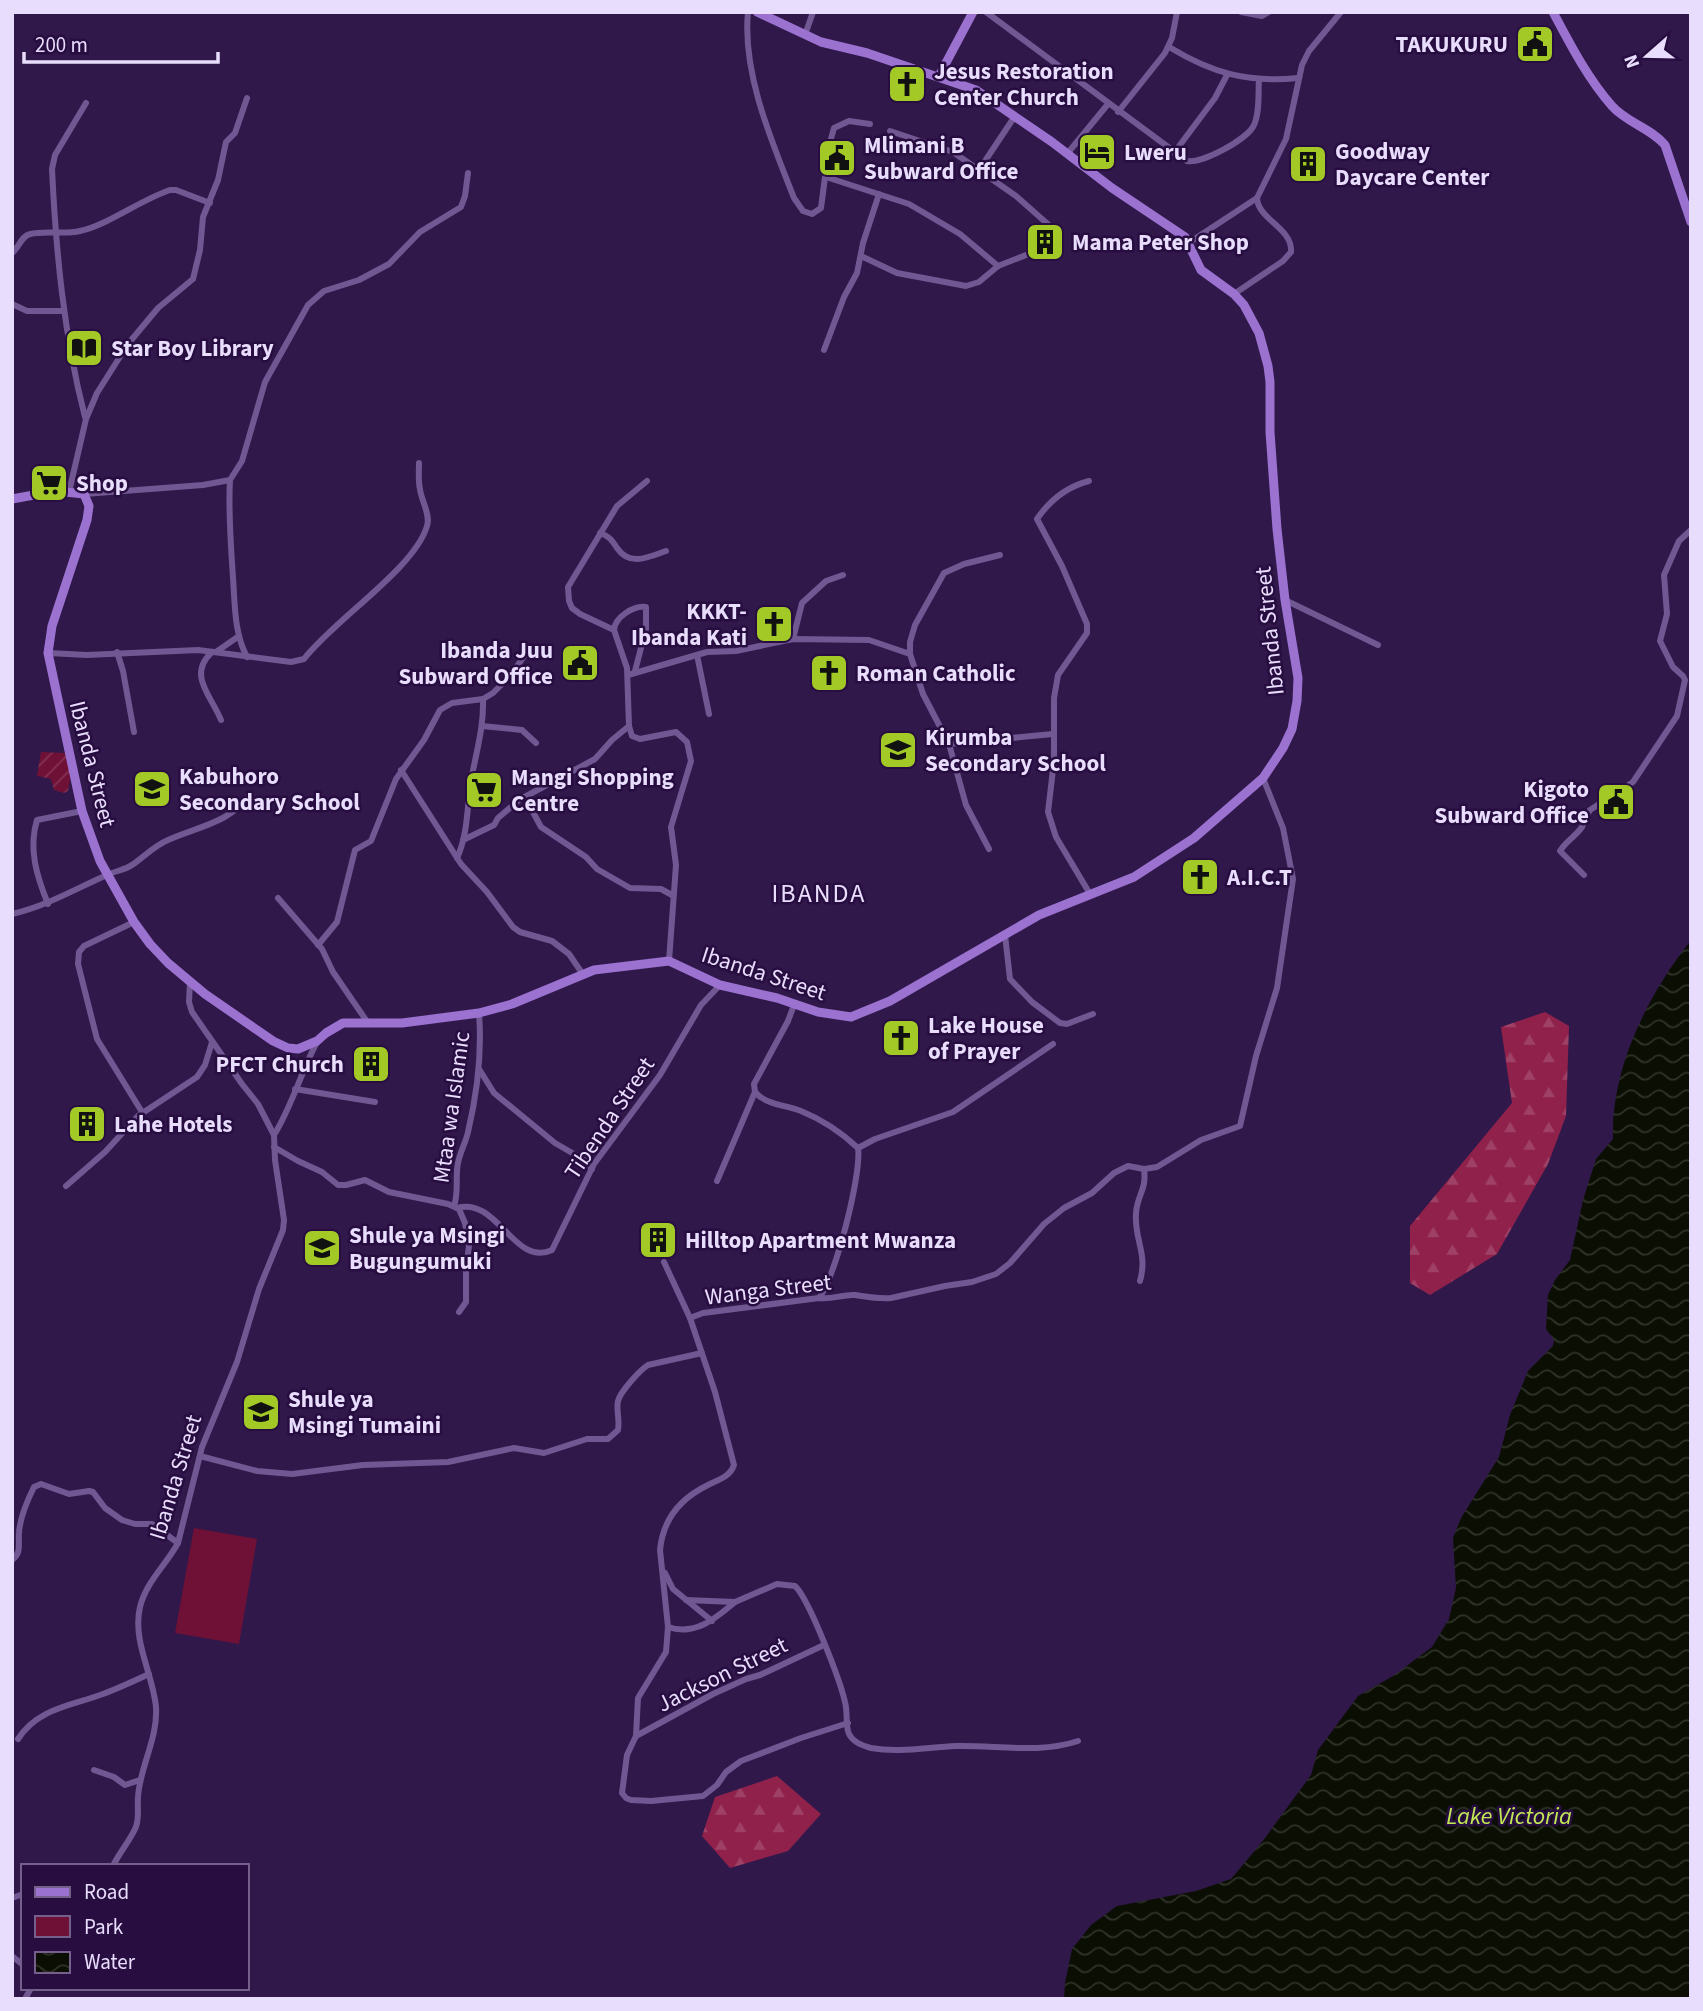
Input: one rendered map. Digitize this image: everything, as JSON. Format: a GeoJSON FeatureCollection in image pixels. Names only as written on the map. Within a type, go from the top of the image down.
{"type":"FeatureCollection","features":[{"type":"Feature","properties":{"kind":"street"},"geometry":{"type":"LineString","coordinates":[[748,12],[747,44],[756,92],[794,198],[803,211],[812,214],[821,208],[834,128],[849,121],[870,124]]}},
{"type":"Feature","properties":{"kind":"street"},"geometry":{"type":"LineString","coordinates":[[757,12],[821,42],[844,46],[976,90],[1190,242],[1257,198],[1286,139],[1298,78],[1309,51],[1341,12]]}},
{"type":"Feature","properties":{"kind":"street"},"geometry":{"type":"LineString","coordinates":[[805,35],[813,12]]}},
{"type":"Feature","properties":{"kind":"street"},"geometry":{"type":"LineString","coordinates":[[939,76],[973,12]]}},
{"type":"Feature","properties":{"kind":"street"},"geometry":{"type":"LineString","coordinates":[[986,12],[1187,162],[1203,160],[1250,131],[1256,117],[1259,79]]}},
{"type":"Feature","properties":{"kind":"street"},"geometry":{"type":"LineString","coordinates":[[1118,112],[1168,47],[1177,12]]}},
{"type":"Feature","properties":{"kind":"street"},"geometry":{"type":"LineString","coordinates":[[1241,12],[1262,16],[1269,12]]}},
{"type":"Feature","properties":{"kind":"street"},"geometry":{"type":"LineString","coordinates":[[1553,12],[1587,71],[1612,106],[1665,145],[1691,222]]}},
{"type":"Feature","properties":{"kind":"street"},"geometry":{"type":"LineString","coordinates":[[1168,47],[1188,59],[1227,75],[1259,79],[1298,78]]}},
{"type":"Feature","properties":{"kind":"street"},"geometry":{"type":"LineString","coordinates":[[1174,153],[1215,98],[1227,75]]}},
{"type":"Feature","properties":{"kind":"street"},"geometry":{"type":"LineString","coordinates":[[69,492],[86,419],[97,393],[123,350],[158,308],[193,279],[200,250],[203,217],[218,180],[223,148],[235,133],[247,98]]}},
{"type":"Feature","properties":{"kind":"street"},"geometry":{"type":"LineString","coordinates":[[86,103],[52,162],[64,311],[75,377],[86,419]]}},
{"type":"Feature","properties":{"kind":"street"},"geometry":{"type":"LineString","coordinates":[[1067,154],[1108,104]]}},
{"type":"Feature","properties":{"kind":"street"},"geometry":{"type":"LineString","coordinates":[[979,170],[1015,116]]}},
{"type":"Feature","properties":{"kind":"street"},"geometry":{"type":"LineString","coordinates":[[861,256],[897,273],[966,286],[979,282],[998,266],[1035,253],[1059,242],[1060,238],[1059,234],[1016,196],[953,152],[890,131]]}},
{"type":"Feature","properties":{"kind":"street"},"geometry":{"type":"LineString","coordinates":[[247,657],[239,636],[229,513],[230,480],[242,461],[265,382],[308,305],[324,291],[359,280],[389,264],[420,232],[461,207],[468,173]]}},
{"type":"Feature","properties":{"kind":"street"},"geometry":{"type":"LineString","coordinates":[[826,177],[909,204],[945,224],[998,266]]}},
{"type":"Feature","properties":{"kind":"street"},"geometry":{"type":"LineString","coordinates":[[12,253],[30,233],[56,234],[89,229],[170,190],[209,203]]}},
{"type":"Feature","properties":{"kind":"street"},"geometry":{"type":"LineString","coordinates":[[824,350],[844,297],[858,274],[879,194]]}},
{"type":"Feature","properties":{"kind":"street"},"geometry":{"type":"LineString","coordinates":[[1234,294],[1283,261],[1291,252],[1289,239],[1259,207],[1257,198]]}},
{"type":"Feature","properties":{"kind":"street","name":"Ibanda Street"},"geometry":{"type":"LineString","coordinates":[[85,494],[89,506],[87,520],[52,626],[48,653],[82,811],[93,844],[108,874],[134,922],[150,944],[191,982],[259,1032],[288,1048],[298,1049],[317,1041],[343,1023],[402,1023],[479,1013],[512,1004],[582,973],[669,961],[720,985],[777,998],[832,1015],[861,1015],[903,995],[1039,915],[1134,877],[1194,838],[1263,778],[1292,729],[1298,678],[1285,600],[1272,464],[1270,382],[1265,354],[1252,318],[1234,294],[1201,270],[1190,242]]}},
{"type":"Feature","properties":{"kind":"street"},"geometry":{"type":"LineString","coordinates":[[12,304],[27,310],[64,311]]}},
{"type":"Feature","properties":{"kind":"street"},"geometry":{"type":"LineString","coordinates":[[48,653],[88,655],[179,649],[291,662],[304,659],[320,639],[411,555],[428,521],[419,488],[419,463]]}},
{"type":"Feature","properties":{"kind":"street"},"geometry":{"type":"LineString","coordinates":[[12,499],[38,493],[85,494],[203,485],[230,480]]}},
{"type":"Feature","properties":{"kind":"street"},"geometry":{"type":"LineString","coordinates":[[614,630],[572,608],[568,587],[617,506],[647,481]]}},
{"type":"Feature","properties":{"kind":"street"},"geometry":{"type":"LineString","coordinates":[[1089,481],[1063,492],[1049,503],[1037,519],[1058,557],[1087,624],[1087,633],[1058,675],[1053,734],[1054,761],[1048,812],[1056,837],[1090,894]]}},
{"type":"Feature","properties":{"kind":"street"},"geometry":{"type":"LineString","coordinates":[[1584,875],[1560,851],[1564,843],[1581,828],[1590,810],[1633,782],[1677,716],[1685,685],[1683,676],[1673,667],[1663,650],[1660,637],[1667,614],[1664,575],[1679,541],[1691,530]]}},
{"type":"Feature","properties":{"kind":"street"},"geometry":{"type":"LineString","coordinates":[[600,533],[607,535],[621,553],[635,560],[666,551]]}},
{"type":"Feature","properties":{"kind":"street"},"geometry":{"type":"LineString","coordinates":[[989,849],[966,805],[949,744],[923,694],[910,654],[910,642],[915,625],[944,573],[964,564],[1000,555]]}},
{"type":"Feature","properties":{"kind":"street"},"geometry":{"type":"LineString","coordinates":[[793,639],[802,603],[826,581],[843,575]]}},
{"type":"Feature","properties":{"kind":"street"},"geometry":{"type":"LineString","coordinates":[[1285,600],[1378,645]]}},
{"type":"Feature","properties":{"kind":"street"},"geometry":{"type":"LineString","coordinates":[[635,671],[646,629],[646,607],[639,606],[614,623],[628,675],[629,726],[632,736],[640,739],[676,732],[687,742],[690,751],[689,773],[671,827],[676,855],[669,961]]}},
{"type":"Feature","properties":{"kind":"street"},"geometry":{"type":"LineString","coordinates":[[221,720],[200,677],[204,660],[239,636]]}},
{"type":"Feature","properties":{"kind":"street"},"geometry":{"type":"LineString","coordinates":[[628,675],[718,650],[736,651],[793,639],[869,640],[910,654]]}},
{"type":"Feature","properties":{"kind":"street"},"geometry":{"type":"LineString","coordinates":[[318,945],[337,922],[355,850],[372,841],[384,806],[401,770],[420,746],[440,710],[452,703],[484,699],[503,685],[530,648]]}},
{"type":"Feature","properties":{"kind":"street"},"geometry":{"type":"LineString","coordinates":[[117,652],[134,732]]}},
{"type":"Feature","properties":{"kind":"street"},"geometry":{"type":"LineString","coordinates":[[696,655],[709,714]]}},
{"type":"Feature","properties":{"kind":"street"},"geometry":{"type":"LineString","coordinates":[[1685,685],[1691,692]]}},
{"type":"Feature","properties":{"kind":"street"},"geometry":{"type":"LineString","coordinates":[[457,858],[463,840],[484,699]]}},
{"type":"Feature","properties":{"kind":"street"},"geometry":{"type":"LineString","coordinates":[[482,726],[522,730],[536,743]]}},
{"type":"Feature","properties":{"kind":"street"},"geometry":{"type":"LineString","coordinates":[[463,840],[494,825],[505,811],[525,797],[581,769],[629,726]]}},
{"type":"Feature","properties":{"kind":"street"},"geometry":{"type":"LineString","coordinates":[[949,744],[1053,734]]}},
{"type":"Feature","properties":{"kind":"street"},"geometry":{"type":"LineString","coordinates":[[401,770],[457,858],[513,927],[520,932],[552,941],[569,954],[582,973]]}},
{"type":"Feature","properties":{"kind":"street","name":"Wanga Street"},"geometry":{"type":"LineString","coordinates":[[848,1723],[741,1761],[703,1796],[651,1801],[631,1800],[622,1793],[627,1755],[636,1736],[638,1698],[665,1657],[668,1627],[661,1537],[676,1509],[691,1494],[728,1475],[734,1465],[715,1392],[690,1318],[703,1313],[819,1298],[851,1295],[876,1299],[891,1298],[986,1278],[1006,1267],[1044,1224],[1070,1204],[1092,1193],[1114,1173],[1128,1166],[1144,1169],[1157,1167],[1201,1140],[1240,1126],[1258,1049],[1277,988],[1293,879],[1283,828],[1263,778]]}},
{"type":"Feature","properties":{"kind":"street"},"geometry":{"type":"LineString","coordinates":[[12,914],[48,904],[130,866],[151,849],[230,813],[243,804],[248,796]]}},
{"type":"Feature","properties":{"kind":"street"},"geometry":{"type":"LineString","coordinates":[[525,797],[541,827],[586,857],[597,869],[630,888],[662,888],[672,895]]}},
{"type":"Feature","properties":{"kind":"street"},"geometry":{"type":"LineString","coordinates":[[48,904],[33,857],[37,820],[82,811]]}},
{"type":"Feature","properties":{"kind":"street"},"geometry":{"type":"LineString","coordinates":[[278,898],[318,945],[368,1023]]}},
{"type":"Feature","properties":{"kind":"street"},"geometry":{"type":"LineString","coordinates":[[134,922],[85,946],[79,951],[78,961],[97,1039],[142,1112]]}},
{"type":"Feature","properties":{"kind":"street"},"geometry":{"type":"LineString","coordinates":[[1005,935],[1010,979],[1032,1002],[1060,1023],[1067,1024],[1093,1014]]}},
{"type":"Feature","properties":{"kind":"street"},"geometry":{"type":"LineString","coordinates":[[191,982],[190,1008],[258,1104],[274,1135]]}},
{"type":"Feature","properties":{"kind":"street","name":"Tibenda Street"},"geometry":{"type":"LineString","coordinates":[[456,1207],[478,1207],[487,1212],[506,1233],[536,1253],[544,1254],[552,1250],[558,1243],[581,1187],[592,1169],[660,1075],[701,1005],[720,985]]}},
{"type":"Feature","properties":{"kind":"street"},"geometry":{"type":"LineString","coordinates":[[717,1181],[755,1092],[754,1084],[794,1005]]}},
{"type":"Feature","properties":{"kind":"street","name":"Mtaa wa Islamic"},"geometry":{"type":"LineString","coordinates":[[456,1207],[458,1165],[467,1136],[479,1069],[479,1013]]}},
{"type":"Feature","properties":{"kind":"street"},"geometry":{"type":"LineString","coordinates":[[274,1135],[317,1041]]}},
{"type":"Feature","properties":{"kind":"street"},"geometry":{"type":"LineString","coordinates":[[66,1186],[94,1163],[142,1112],[197,1077],[205,1065],[212,1042]]}},
{"type":"Feature","properties":{"kind":"street"},"geometry":{"type":"LineString","coordinates":[[858,1149],[875,1139],[953,1112],[1053,1044]]}},
{"type":"Feature","properties":{"kind":"street"},"geometry":{"type":"LineString","coordinates":[[479,1069],[494,1093],[555,1143],[586,1161],[592,1169]]}},
{"type":"Feature","properties":{"kind":"street"},"geometry":{"type":"LineString","coordinates":[[295,1089],[375,1102]]}},
{"type":"Feature","properties":{"kind":"street"},"geometry":{"type":"LineString","coordinates":[[755,1092],[764,1100],[800,1111],[827,1124],[858,1149],[860,1159],[849,1214],[828,1283],[819,1298]]}},
{"type":"Feature","properties":{"kind":"street","name":"Ibanda Street"},"geometry":{"type":"LineString","coordinates":[[114,1864],[135,1828],[140,1780],[156,1718],[154,1694],[139,1632],[140,1606],[156,1572],[170,1557],[178,1542],[200,1456],[220,1399],[237,1362],[259,1289],[283,1230],[284,1211],[274,1135]]}},
{"type":"Feature","properties":{"kind":"street"},"geometry":{"type":"LineString","coordinates":[[274,1147],[322,1172],[338,1185],[365,1180],[389,1192],[456,1207],[462,1213],[469,1246],[466,1302],[459,1312]]}},
{"type":"Feature","properties":{"kind":"street"},"geometry":{"type":"LineString","coordinates":[[1140,1281],[1144,1262],[1136,1216],[1145,1186],[1144,1169]]}},
{"type":"Feature","properties":{"kind":"street"},"geometry":{"type":"LineString","coordinates":[[664,1262],[690,1318]]}},
{"type":"Feature","properties":{"kind":"street"},"geometry":{"type":"LineString","coordinates":[[200,1456],[257,1471],[292,1474],[363,1465],[448,1462],[514,1448],[544,1453],[581,1440],[608,1439],[618,1430],[621,1392],[643,1368],[702,1353]]}},
{"type":"Feature","properties":{"kind":"street"},"geometry":{"type":"LineString","coordinates":[[12,1560],[18,1556],[22,1517],[34,1487],[41,1484],[69,1494],[93,1492],[104,1508],[122,1520],[135,1524],[152,1524],[178,1542]]}},
{"type":"Feature","properties":{"kind":"street"},"geometry":{"type":"LineString","coordinates":[[663,1568],[673,1589],[712,1622]]}},
{"type":"Feature","properties":{"kind":"street"},"geometry":{"type":"LineString","coordinates":[[668,1627],[686,1630],[712,1622],[735,1602],[777,1584],[795,1586],[808,1605],[824,1645],[846,1704],[849,1733],[856,1742],[879,1748],[1053,1747],[1078,1741]]}},
{"type":"Feature","properties":{"kind":"street"},"geometry":{"type":"LineString","coordinates":[[686,1600],[735,1602]]}},
{"type":"Feature","properties":{"kind":"street","name":"Jackson Street"},"geometry":{"type":"LineString","coordinates":[[636,1736],[713,1694],[824,1645]]}},
{"type":"Feature","properties":{"kind":"street"},"geometry":{"type":"LineString","coordinates":[[18,1739],[29,1725],[50,1711],[103,1694],[149,1674]]}},
{"type":"Feature","properties":{"kind":"street"},"geometry":{"type":"LineString","coordinates":[[94,1770],[125,1785],[140,1780]]}},
{"type":"Feature","properties":{"kind":"green space"},"geometry":{"type":"Polygon","coordinates":[[[41,752],[65,753],[71,774],[68,791],[64,793],[54,790],[51,779],[37,776],[41,752]]]}},
{"type":"Feature","properties":{"kind":"green space"},"geometry":{"type":"Polygon","coordinates":[[[1545,1012],[1569,1026],[1566,1116],[1548,1164],[1497,1254],[1430,1295],[1410,1283],[1410,1226],[1512,1103],[1501,1027],[1545,1012]]]}},
{"type":"Feature","properties":{"kind":"green space"},"geometry":{"type":"Polygon","coordinates":[[[194,1528],[257,1539],[239,1644],[175,1633],[194,1528]]]}},
{"type":"Feature","properties":{"kind":"green space"},"geometry":{"type":"Polygon","coordinates":[[[777,1776],[821,1814],[788,1851],[730,1868],[702,1836],[715,1797],[777,1776]]]}},
{"type":"Feature","properties":{"kind":"water","name":"Lake Victoria"},"geometry":{"type":"Polygon","coordinates":[[[1691,940],[1691,1999],[1064,1999],[1072,1949],[1091,1925],[1117,1906],[1196,1891],[1231,1879],[1311,1775],[1318,1750],[1358,1696],[1393,1676],[1432,1647],[1449,1619],[1456,1588],[1453,1538],[1461,1518],[1499,1457],[1510,1415],[1528,1371],[1553,1346],[1554,1340],[1546,1329],[1548,1295],[1570,1260],[1583,1200],[1596,1159],[1613,1139],[1618,1085],[1625,1059],[1660,984],[1691,940]]]}},
{"type":"Feature","properties":{"kind":"place","name":"TAKUKURU"},"geometry":{"type":"Point","coordinates":[1535,44]}},
{"type":"Feature","properties":{"kind":"place","name":"Jesus Restoration Center Church"},"geometry":{"type":"Point","coordinates":[907,84]}},
{"type":"Feature","properties":{"kind":"place","name":"Lweru"},"geometry":{"type":"Point","coordinates":[1097,152]}},
{"type":"Feature","properties":{"kind":"place","name":"Mlimani B Subward Office"},"geometry":{"type":"Point","coordinates":[837,158]}},
{"type":"Feature","properties":{"kind":"place","name":"Goodway Daycare Center"},"geometry":{"type":"Point","coordinates":[1308,164]}},
{"type":"Feature","properties":{"kind":"place","name":"Mama Peter Shop"},"geometry":{"type":"Point","coordinates":[1045,242]}},
{"type":"Feature","properties":{"kind":"place","name":"Star Boy Library"},"geometry":{"type":"Point","coordinates":[84,348]}},
{"type":"Feature","properties":{"kind":"place","name":"Shop"},"geometry":{"type":"Point","coordinates":[49,483]}},
{"type":"Feature","properties":{"kind":"place","name":"KKKT- Ibanda Kati"},"geometry":{"type":"Point","coordinates":[774,624]}},
{"type":"Feature","properties":{"kind":"place","name":"Ibanda Juu Subward Office"},"geometry":{"type":"Point","coordinates":[580,663]}},
{"type":"Feature","properties":{"kind":"place","name":"Roman Catholic"},"geometry":{"type":"Point","coordinates":[829,673]}},
{"type":"Feature","properties":{"kind":"place","name":"Kirumba Secondary School"},"geometry":{"type":"Point","coordinates":[898,750]}},
{"type":"Feature","properties":{"kind":"place","name":"Kabuhoro Secondary School"},"geometry":{"type":"Point","coordinates":[152,789]}},
{"type":"Feature","properties":{"kind":"place","name":"Mangi Shopping Centre"},"geometry":{"type":"Point","coordinates":[484,790]}},
{"type":"Feature","properties":{"kind":"place","name":"Kigoto Subward Office"},"geometry":{"type":"Point","coordinates":[1616,802]}},
{"type":"Feature","properties":{"kind":"place","name":"A.I.C.T"},"geometry":{"type":"Point","coordinates":[1200,877]}},
{"type":"Feature","properties":{"kind":"place","name":"Lake House of Prayer"},"geometry":{"type":"Point","coordinates":[901,1038]}},
{"type":"Feature","properties":{"kind":"place","name":"PFCT Church"},"geometry":{"type":"Point","coordinates":[371,1064]}},
{"type":"Feature","properties":{"kind":"place","name":"Lahe Hotels"},"geometry":{"type":"Point","coordinates":[87,1124]}},
{"type":"Feature","properties":{"kind":"place","name":"Hilltop Apartment Mwanza"},"geometry":{"type":"Point","coordinates":[658,1240]}},
{"type":"Feature","properties":{"kind":"place","name":"Shule ya Msingi Bugungumuki"},"geometry":{"type":"Point","coordinates":[322,1248]}},
{"type":"Feature","properties":{"kind":"place","name":"Shule ya Msingi Tumaini"},"geometry":{"type":"Point","coordinates":[261,1412]}},
{"type":"Feature","properties":{"kind":"district","name":"IBANDA"},"geometry":{"type":"Point","coordinates":[819,893]}}]}
